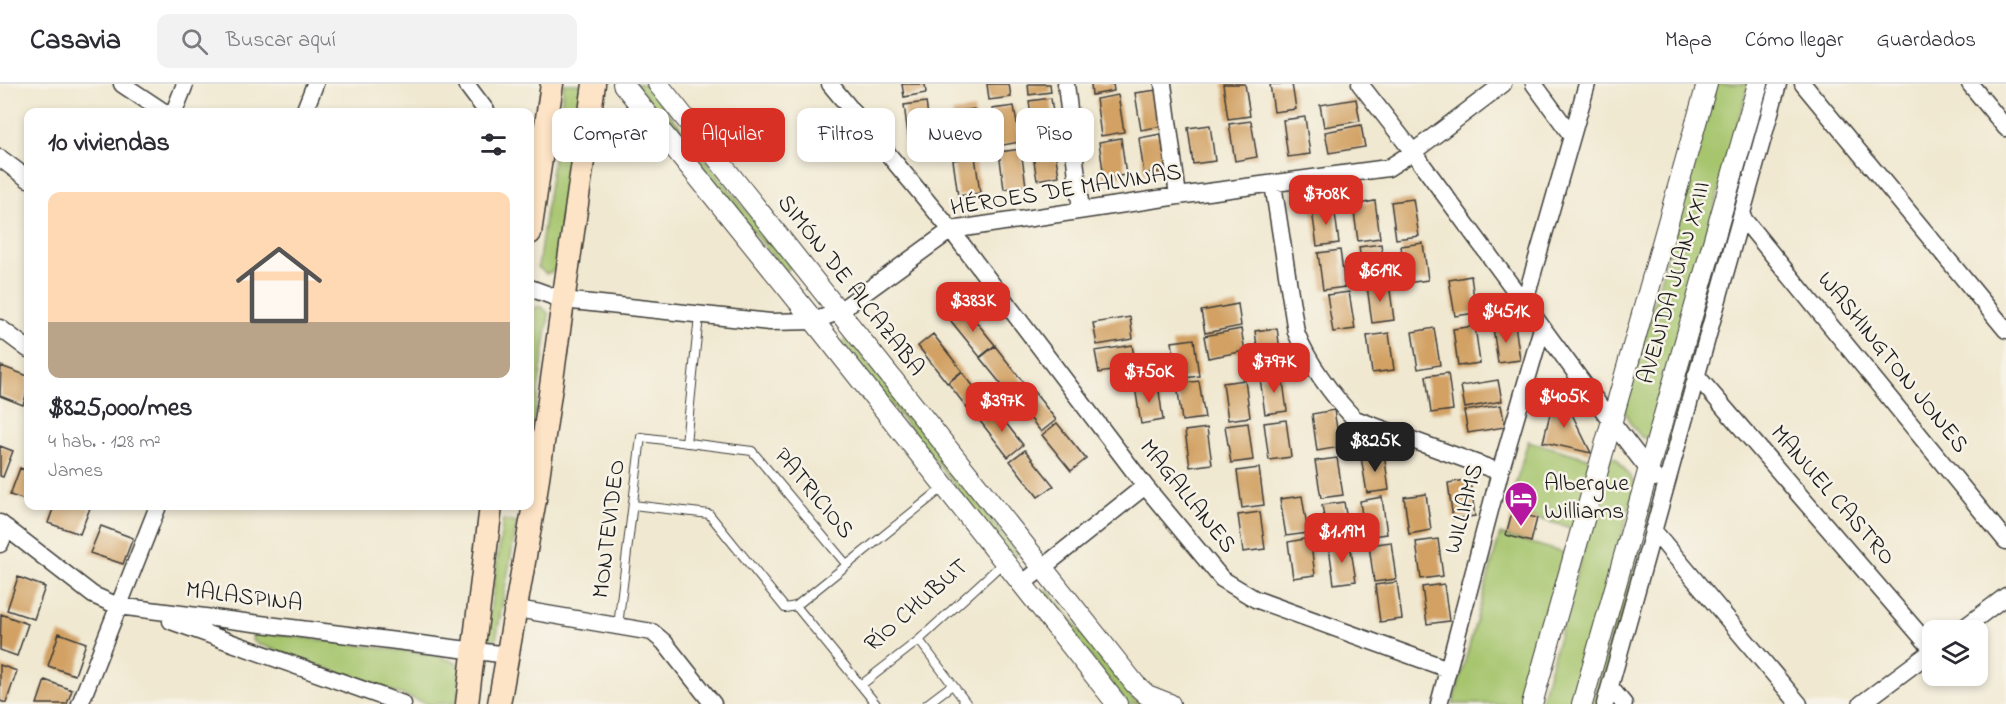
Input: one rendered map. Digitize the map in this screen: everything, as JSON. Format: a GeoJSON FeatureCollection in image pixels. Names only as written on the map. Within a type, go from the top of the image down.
{"type":"FeatureCollection","features":[{"type":"Feature","properties":{"kind":"main road"},"geometry":{"type":"LineString","coordinates":[[534,171],[552,84]]}},
{"type":"Feature","properties":{"kind":"main road"},"geometry":{"type":"LineString","coordinates":[[534,486],[594,84]]}},
{"type":"Feature","properties":{"kind":"main road"},"geometry":{"type":"LineString","coordinates":[[466,704],[491,510]]}},
{"type":"Feature","properties":{"kind":"main road"},"geometry":{"type":"LineString","coordinates":[[499,704],[517,609],[530,510]]}},
{"type":"Feature","properties":{"kind":"street"},"geometry":{"type":"LineString","coordinates":[[122,84],[158,108]]}},
{"type":"Feature","properties":{"kind":"street"},"geometry":{"type":"LineString","coordinates":[[176,108],[185,84]]}},
{"type":"Feature","properties":{"kind":"street"},"geometry":{"type":"LineString","coordinates":[[306,108],[315,84]]}},
{"type":"Feature","properties":{"kind":"street"},"geometry":{"type":"LineString","coordinates":[[466,84],[484,108]]}},
{"type":"Feature","properties":{"kind":"street","name":"SIMÓN DE ALCAZABA"},"geometry":{"type":"LineString","coordinates":[[623,84],[1117,704]]}},
{"type":"Feature","properties":{"kind":"street","name":"SIMÓN DE ALCAZABA"},"geometry":{"type":"LineString","coordinates":[[658,84],[1135,684],[1147,695],[1170,704]]}},
{"type":"Feature","properties":{"kind":"street","name":"MAGALLANES"},"geometry":{"type":"LineString","coordinates":[[830,84],[951,230],[1145,486],[1222,579],[1255,599],[1448,669]]}},
{"type":"Feature","properties":{"kind":"street"},"geometry":{"type":"LineString","coordinates":[[1066,84],[1081,210]]}},
{"type":"Feature","properties":{"kind":"street"},"geometry":{"type":"LineString","coordinates":[[1162,84],[1178,196]]}},
{"type":"Feature","properties":{"kind":"street"},"geometry":{"type":"LineString","coordinates":[[1360,84],[1413,152],[1611,422],[1665,490]]}},
{"type":"Feature","properties":{"kind":"street","name":"HÉROES DE MALVINAS"},"geometry":{"type":"LineString","coordinates":[[534,289],[563,300],[699,316],[770,322],[814,321],[838,312],[951,230],[1388,168],[1413,152],[1503,84]]}},
{"type":"Feature","properties":{"kind":"street"},"geometry":{"type":"LineString","coordinates":[[1534,84],[1572,136]]}},
{"type":"Feature","properties":{"kind":"street"},"geometry":{"type":"LineString","coordinates":[[1524,304],[1587,84]]}},
{"type":"Feature","properties":{"kind":"street","name":"AVENIDA JUAN XXIII"},"geometry":{"type":"LineString","coordinates":[[1532,704],[1707,84]]}},
{"type":"Feature","properties":{"kind":"street","name":"AVENIDA JUAN XXIII"},"geometry":{"type":"LineString","coordinates":[[1582,704],[1758,84]]}},
{"type":"Feature","properties":{"kind":"street","name":"AVENIDA JUAN XXIII"},"geometry":{"type":"LineString","coordinates":[[1605,704],[1778,84]]}},
{"type":"Feature","properties":{"kind":"street"},"geometry":{"type":"LineString","coordinates":[[1803,84],[2006,330]]}},
{"type":"Feature","properties":{"kind":"street"},"geometry":{"type":"LineString","coordinates":[[1970,84],[2006,128]]}},
{"type":"Feature","properties":{"kind":"street"},"geometry":{"type":"LineString","coordinates":[[0,158],[24,176]]}},
{"type":"Feature","properties":{"kind":"street"},"geometry":{"type":"LineString","coordinates":[[1273,184],[1296,332],[1302,348],[1345,409],[1355,419],[1500,472]]}},
{"type":"Feature","properties":{"kind":"street","name":"WASHINGTON JONES"},"geometry":{"type":"LineString","coordinates":[[1741,216],[2006,541]]}},
{"type":"Feature","properties":{"kind":"street"},"geometry":{"type":"LineString","coordinates":[[0,328],[24,346]]}},
{"type":"Feature","properties":{"kind":"street","name":"WILLIAMS"},"geometry":{"type":"LineString","coordinates":[[1439,704],[1500,472],[1542,328]]}},
{"type":"Feature","properties":{"kind":"street","name":"MANUEL CASTRO"},"geometry":{"type":"LineString","coordinates":[[1696,375],[1922,638]]}},
{"type":"Feature","properties":{"kind":"street"},"geometry":{"type":"LineString","coordinates":[[1022,584],[1145,486]]}},
{"type":"Feature","properties":{"kind":"street"},"geometry":{"type":"LineString","coordinates":[[80,704],[156,510]]}},
{"type":"Feature","properties":{"kind":"street"},"geometry":{"type":"LineString","coordinates":[[0,544],[3,525]]}},
{"type":"Feature","properties":{"kind":"street","name":"MALASPINA"},"geometry":{"type":"LineString","coordinates":[[3,525],[93,595],[118,606],[508,655]]}},
{"type":"Feature","properties":{"kind":"street"},"geometry":{"type":"LineString","coordinates":[[1653,530],[1799,704]]}},
{"type":"Feature","properties":{"kind":"street"},"geometry":{"type":"LineString","coordinates":[[1974,620],[2006,596]]}},
{"type":"Feature","properties":{"kind":"street"},"geometry":{"type":"LineString","coordinates":[[118,606],[188,626],[404,704]]}},
{"type":"Feature","properties":{"kind":"street"},"geometry":{"type":"LineString","coordinates":[[517,609],[652,632],[664,642],[713,704]]}},
{"type":"Feature","properties":{"kind":"street"},"geometry":{"type":"LineString","coordinates":[[1861,704],[1922,658]]}},
{"type":"Feature","properties":{"kind":"street"},"geometry":{"type":"LineString","coordinates":[[1610,687],[1624,704]]}},
{"type":"Feature","properties":{"kind":"lane"},"geometry":{"type":"LineString","coordinates":[[686,442],[699,316]]}},
{"type":"Feature","properties":{"kind":"lane","name":"PATRICIOS"},"geometry":{"type":"LineString","coordinates":[[641,437],[752,451],[847,565]]}},
{"type":"Feature","properties":{"kind":"lane","name":"MONTEVIDEO"},"geometry":{"type":"LineString","coordinates":[[618,626],[641,437]]}},
{"type":"Feature","properties":{"kind":"lane"},"geometry":{"type":"LineString","coordinates":[[633,505],[709,514],[785,608],[796,606],[945,486]]}},
{"type":"Feature","properties":{"kind":"lane","name":"RÍO CHUBUT"},"geometry":{"type":"LineString","coordinates":[[861,685],[919,640],[1004,562]]}},
{"type":"Feature","properties":{"kind":"lane"},"geometry":{"type":"LineString","coordinates":[[796,606],[876,704]]}},
{"type":"Feature","properties":{"kind":"lane"},"geometry":{"type":"LineString","coordinates":[[919,640],[967,704]]}},
{"type":"Feature","properties":{"kind":"lane"},"geometry":{"type":"LineString","coordinates":[[927,704],[952,685]]}},
{"type":"Feature","properties":{"kind":"green space"},"geometry":{"type":"Polygon","coordinates":[[[564,84],[582,84],[579,108],[561,108],[564,84]]]}},
{"type":"Feature","properties":{"kind":"green space"},"geometry":{"type":"Polygon","coordinates":[[[636,84],[646,84],[665,108],[655,108],[636,84]]]}},
{"type":"Feature","properties":{"kind":"green space"},"geometry":{"type":"Polygon","coordinates":[[[1715,84],[1749,84],[1650,436],[1642,438],[1630,423],[1624,410],[1715,84]]]}},
{"type":"Feature","properties":{"kind":"green space"},"geometry":{"type":"Polygon","coordinates":[[[1766,84],[1771,84],[1665,460],[1661,456],[1766,84]]]}},
{"type":"Feature","properties":{"kind":"green space"},"geometry":{"type":"Polygon","coordinates":[[[669,113],[681,128],[681,141],[669,126],[669,113]]]}},
{"type":"Feature","properties":{"kind":"green space"},"geometry":{"type":"Polygon","coordinates":[[[553,162],[571,162],[556,270],[546,274],[538,267],[553,162]]]}},
{"type":"Feature","properties":{"kind":"green space"},"geometry":{"type":"Polygon","coordinates":[[[698,162],[708,162],[791,267],[785,272],[698,162]]]}},
{"type":"Feature","properties":{"kind":"green space"},"geometry":{"type":"Polygon","coordinates":[[[542,307],[549,314],[534,420],[534,309],[542,307]]]}},
{"type":"Feature","properties":{"kind":"green space"},"geometry":{"type":"Polygon","coordinates":[[[848,337],[1018,554],[1012,558],[842,342],[848,337]]]}},
{"type":"Feature","properties":{"kind":"green space"},"geometry":{"type":"Polygon","coordinates":[[[1528,441],[1595,460],[1575,529],[1508,510],[1528,441]]]}},
{"type":"Feature","properties":{"kind":"green space"},"geometry":{"type":"Polygon","coordinates":[[[1609,458],[1617,459],[1636,485],[1575,704],[1540,704],[1609,458]]]}},
{"type":"Feature","properties":{"kind":"green space"},"geometry":{"type":"Polygon","coordinates":[[[1653,504],[1599,704],[1591,704],[1647,506],[1653,504]]]}},
{"type":"Feature","properties":{"kind":"green space"},"geometry":{"type":"Polygon","coordinates":[[[503,520],[517,523],[496,640],[486,639],[503,520]]]}},
{"type":"Feature","properties":{"kind":"green space"},"geometry":{"type":"Polygon","coordinates":[[[1500,534],[1568,554],[1526,704],[1453,704],[1500,534]]]}},
{"type":"Feature","properties":{"kind":"green space"},"geometry":{"type":"Polygon","coordinates":[[[1047,589],[1134,700],[1145,704],[1128,704],[1041,594],[1047,589]]]}},
{"type":"Feature","properties":{"kind":"green space"},"geometry":{"type":"Polygon","coordinates":[[[260,632],[435,655],[457,663],[461,667],[457,703],[428,704],[258,644],[252,640],[253,635],[260,632]]]}},
{"type":"Feature","properties":{"kind":"building"},"geometry":{"type":"Polygon","coordinates":[[[902,84],[925,84],[926,93],[904,97],[902,84]]]}},
{"type":"Feature","properties":{"kind":"building"},"geometry":{"type":"Polygon","coordinates":[[[987,84],[1009,84],[1011,97],[989,100],[987,84]]]}},
{"type":"Feature","properties":{"kind":"building"},"geometry":{"type":"Polygon","coordinates":[[[1028,84],[1050,84],[1051,92],[1029,95],[1028,84]]]}},
{"type":"Feature","properties":{"kind":"building"},"geometry":{"type":"Polygon","coordinates":[[[1091,84],[1113,84],[1114,91],[1092,95],[1091,84]]]}},
{"type":"Feature","properties":{"kind":"building"},"geometry":{"type":"Polygon","coordinates":[[[1223,84],[1245,84],[1250,116],[1228,119],[1223,84]]]}},
{"type":"Feature","properties":{"kind":"building"},"geometry":{"type":"Polygon","coordinates":[[[1270,84],[1292,84],[1296,109],[1274,112],[1270,84]]]}},
{"type":"Feature","properties":{"kind":"building"},"geometry":{"type":"Polygon","coordinates":[[[1157,90],[1163,126],[1141,130],[1135,93],[1157,90]]]}},
{"type":"Feature","properties":{"kind":"building"},"geometry":{"type":"Polygon","coordinates":[[[1118,95],[1124,132],[1101,136],[1096,99],[1118,95]]]}},
{"type":"Feature","properties":{"kind":"building"},"geometry":{"type":"Polygon","coordinates":[[[1051,98],[1052,108],[1030,108],[1029,101],[1051,98]]]}},
{"type":"Feature","properties":{"kind":"building"},"geometry":{"type":"Polygon","coordinates":[[[1356,99],[1360,121],[1324,127],[1320,105],[1356,99]]]}},
{"type":"Feature","properties":{"kind":"building"},"geometry":{"type":"Polygon","coordinates":[[[926,102],[927,108],[907,108],[907,127],[904,105],[926,102]]]}},
{"type":"Feature","properties":{"kind":"building"},"geometry":{"type":"Polygon","coordinates":[[[1014,106],[1016,143],[1004,145],[1004,108],[999,108],[1014,106]]]}},
{"type":"Feature","properties":{"kind":"building"},"geometry":{"type":"Polygon","coordinates":[[[1305,117],[1310,154],[1288,157],[1283,120],[1305,117]]]}},
{"type":"Feature","properties":{"kind":"building"},"geometry":{"type":"Polygon","coordinates":[[[1251,121],[1257,157],[1235,161],[1229,124],[1251,121]]]}},
{"type":"Feature","properties":{"kind":"building"},"geometry":{"type":"Polygon","coordinates":[[[1210,125],[1215,161],[1193,164],[1188,128],[1210,125]]]}},
{"type":"Feature","properties":{"kind":"building"},"geometry":{"type":"Polygon","coordinates":[[[1361,125],[1365,147],[1329,153],[1325,132],[1361,125]]]}},
{"type":"Feature","properties":{"kind":"building"},"geometry":{"type":"Polygon","coordinates":[[[1161,134],[1166,171],[1144,174],[1139,138],[1161,134]]]}},
{"type":"Feature","properties":{"kind":"building"},"geometry":{"type":"Polygon","coordinates":[[[1121,138],[1126,175],[1104,178],[1099,142],[1121,138]]]}},
{"type":"Feature","properties":{"kind":"building"},"geometry":{"type":"Polygon","coordinates":[[[1016,150],[1016,162],[1023,162],[1026,186],[1004,189],[1000,162],[1004,162],[1004,151],[1016,150]]]}},
{"type":"Feature","properties":{"kind":"building"},"geometry":{"type":"Polygon","coordinates":[[[953,162],[976,162],[980,193],[958,196],[953,162]]]}},
{"type":"Feature","properties":{"kind":"building"},"geometry":{"type":"Polygon","coordinates":[[[1034,162],[1057,162],[1059,176],[1037,180],[1034,162]]]}},
{"type":"Feature","properties":{"kind":"building"},"geometry":{"type":"Polygon","coordinates":[[[1413,199],[1419,236],[1396,239],[1391,202],[1413,199]]]}},
{"type":"Feature","properties":{"kind":"building"},"geometry":{"type":"Polygon","coordinates":[[[1375,201],[1380,238],[1358,241],[1353,205],[1375,201]]]}},
{"type":"Feature","properties":{"kind":"building"},"geometry":{"type":"Polygon","coordinates":[[[1334,206],[1339,243],[1317,246],[1312,210],[1334,206]]]}},
{"type":"Feature","properties":{"kind":"building"},"geometry":{"type":"Polygon","coordinates":[[[1423,243],[1428,280],[1406,283],[1401,246],[1423,243]]]}},
{"type":"Feature","properties":{"kind":"building"},"geometry":{"type":"Polygon","coordinates":[[[1381,244],[1386,281],[1364,284],[1359,247],[1381,244]]]}},
{"type":"Feature","properties":{"kind":"building"},"geometry":{"type":"Polygon","coordinates":[[[1340,250],[1345,287],[1323,290],[1318,253],[1340,250]]]}},
{"type":"Feature","properties":{"kind":"building"},"geometry":{"type":"Polygon","coordinates":[[[1471,276],[1476,313],[1455,316],[1449,280],[1471,276]]]}},
{"type":"Feature","properties":{"kind":"building"},"geometry":{"type":"Polygon","coordinates":[[[1389,283],[1394,320],[1372,323],[1367,286],[1389,283]]]}},
{"type":"Feature","properties":{"kind":"building"},"geometry":{"type":"Polygon","coordinates":[[[1349,292],[1355,329],[1333,332],[1327,295],[1349,292]]]}},
{"type":"Feature","properties":{"kind":"building"},"geometry":{"type":"Polygon","coordinates":[[[1238,304],[1241,326],[1205,333],[1201,311],[1238,304]]]}},
{"type":"Feature","properties":{"kind":"building"},"geometry":{"type":"Polygon","coordinates":[[[966,309],[995,345],[980,357],[951,321],[966,309]]]}},
{"type":"Feature","properties":{"kind":"building"},"geometry":{"type":"Polygon","coordinates":[[[1130,317],[1133,339],[1097,345],[1093,323],[1130,317]]]}},
{"type":"Feature","properties":{"kind":"building"},"geometry":{"type":"Polygon","coordinates":[[[1515,324],[1520,360],[1498,363],[1493,327],[1515,324]]]}},
{"type":"Feature","properties":{"kind":"building"},"geometry":{"type":"Polygon","coordinates":[[[1475,326],[1480,363],[1458,366],[1453,329],[1475,326]]]}},
{"type":"Feature","properties":{"kind":"building"},"geometry":{"type":"Polygon","coordinates":[[[1277,328],[1282,365],[1260,368],[1255,331],[1277,328]]]}},
{"type":"Feature","properties":{"kind":"building"},"geometry":{"type":"Polygon","coordinates":[[[1434,328],[1440,365],[1418,369],[1412,332],[1434,328]]]}},
{"type":"Feature","properties":{"kind":"building"},"geometry":{"type":"Polygon","coordinates":[[[1241,329],[1245,351],[1208,358],[1204,336],[1241,329]]]}},
{"type":"Feature","properties":{"kind":"building"},"geometry":{"type":"Polygon","coordinates":[[[1389,333],[1394,370],[1372,373],[1367,336],[1389,333]]]}},
{"type":"Feature","properties":{"kind":"building"},"geometry":{"type":"Polygon","coordinates":[[[933,334],[962,371],[947,383],[918,346],[933,334]]]}},
{"type":"Feature","properties":{"kind":"building"},"geometry":{"type":"Polygon","coordinates":[[[1194,339],[1199,376],[1177,379],[1172,342],[1194,339]]]}},
{"type":"Feature","properties":{"kind":"building"},"geometry":{"type":"Polygon","coordinates":[[[1132,345],[1136,367],[1099,373],[1095,351],[1132,345]]]}},
{"type":"Feature","properties":{"kind":"building"},"geometry":{"type":"Polygon","coordinates":[[[995,346],[1024,383],[1009,394],[980,358],[995,346]]]}},
{"type":"Feature","properties":{"kind":"building"},"geometry":{"type":"Polygon","coordinates":[[[1,366],[24,375],[23,405],[0,396],[1,366]]]}},
{"type":"Feature","properties":{"kind":"building"},"geometry":{"type":"Polygon","coordinates":[[[962,372],[991,408],[976,420],[948,383],[962,372]]]}},
{"type":"Feature","properties":{"kind":"building"},"geometry":{"type":"Polygon","coordinates":[[[1448,373],[1453,410],[1431,413],[1426,376],[1448,373]]]}},
{"type":"Feature","properties":{"kind":"building"},"geometry":{"type":"Polygon","coordinates":[[[1282,374],[1287,411],[1265,414],[1260,378],[1282,374]]]}},
{"type":"Feature","properties":{"kind":"building"},"geometry":{"type":"Polygon","coordinates":[[[1245,380],[1250,417],[1228,420],[1223,383],[1245,380]]]}},
{"type":"Feature","properties":{"kind":"building"},"geometry":{"type":"Polygon","coordinates":[[[1498,380],[1502,401],[1465,408],[1461,386],[1498,380]]]}},
{"type":"Feature","properties":{"kind":"building"},"geometry":{"type":"Polygon","coordinates":[[[1199,381],[1205,418],[1182,421],[1177,384],[1199,381]]]}},
{"type":"Feature","properties":{"kind":"building"},"geometry":{"type":"Polygon","coordinates":[[[1028,384],[1056,420],[1041,432],[1013,396],[1028,384]]]}},
{"type":"Feature","properties":{"kind":"building"},"geometry":{"type":"Polygon","coordinates":[[[1158,384],[1163,420],[1141,424],[1135,387],[1158,384]]]}},
{"type":"Feature","properties":{"kind":"building"},"geometry":{"type":"Polygon","coordinates":[[[1564,398],[1591,453],[1543,442],[1552,406],[1564,398]]]}},
{"type":"Feature","properties":{"kind":"building"},"geometry":{"type":"Polygon","coordinates":[[[1501,405],[1505,427],[1468,433],[1464,411],[1501,405]]]}},
{"type":"Feature","properties":{"kind":"building"},"geometry":{"type":"Polygon","coordinates":[[[995,409],[1023,445],[1008,457],[980,421],[995,409]]]}},
{"type":"Feature","properties":{"kind":"building"},"geometry":{"type":"Polygon","coordinates":[[[1334,410],[1340,447],[1317,451],[1312,414],[1334,410]]]}},
{"type":"Feature","properties":{"kind":"building"},"geometry":{"type":"Polygon","coordinates":[[[1286,420],[1291,457],[1269,460],[1264,423],[1286,420]]]}},
{"type":"Feature","properties":{"kind":"building"},"geometry":{"type":"Polygon","coordinates":[[[1057,423],[1086,459],[1071,471],[1042,435],[1057,423]]]}},
{"type":"Feature","properties":{"kind":"building"},"geometry":{"type":"Polygon","coordinates":[[[1248,423],[1253,460],[1231,463],[1225,426],[1248,423]]]}},
{"type":"Feature","properties":{"kind":"building"},"geometry":{"type":"Polygon","coordinates":[[[1207,428],[1212,464],[1190,467],[1185,431],[1207,428]]]}},
{"type":"Feature","properties":{"kind":"building"},"geometry":{"type":"Polygon","coordinates":[[[0,446],[13,451],[3,477],[0,476],[0,446]]]}},
{"type":"Feature","properties":{"kind":"building"},"geometry":{"type":"Polygon","coordinates":[[[1025,450],[1054,486],[1038,497],[1010,461],[1025,450]]]}},
{"type":"Feature","properties":{"kind":"building"},"geometry":{"type":"Polygon","coordinates":[[[1384,453],[1389,490],[1367,493],[1361,457],[1384,453]]]}},
{"type":"Feature","properties":{"kind":"building"},"geometry":{"type":"Polygon","coordinates":[[[1337,458],[1343,495],[1321,498],[1315,461],[1337,458]]]}},
{"type":"Feature","properties":{"kind":"building"},"geometry":{"type":"Polygon","coordinates":[[[20,468],[24,470],[24,500],[10,495],[20,468]]]}},
{"type":"Feature","properties":{"kind":"building"},"geometry":{"type":"Polygon","coordinates":[[[1259,468],[1264,505],[1242,508],[1237,471],[1259,468]]]}},
{"type":"Feature","properties":{"kind":"building"},"geometry":{"type":"Polygon","coordinates":[[[1470,479],[1475,516],[1453,519],[1448,483],[1470,479]]]}},
{"type":"Feature","properties":{"kind":"building"},"geometry":{"type":"Polygon","coordinates":[[[1426,494],[1431,530],[1409,534],[1404,497],[1426,494]]]}},
{"type":"Feature","properties":{"kind":"building"},"geometry":{"type":"Polygon","coordinates":[[[1302,496],[1308,533],[1286,536],[1280,499],[1302,496]]]}},
{"type":"Feature","properties":{"kind":"building"},"geometry":{"type":"Polygon","coordinates":[[[1382,497],[1387,534],[1365,537],[1360,501],[1382,497]]]}},
{"type":"Feature","properties":{"kind":"building"},"geometry":{"type":"Polygon","coordinates":[[[1344,502],[1350,539],[1328,542],[1322,505],[1344,502]]]}},
{"type":"Feature","properties":{"kind":"building"},"geometry":{"type":"Polygon","coordinates":[[[53,510],[89,510],[80,534],[48,523],[53,510]]]}},
{"type":"Feature","properties":{"kind":"building"},"geometry":{"type":"Polygon","coordinates":[[[1260,512],[1265,549],[1243,552],[1238,515],[1260,512]]]}},
{"type":"Feature","properties":{"kind":"building","name":"Albergue Williams"},"geometry":{"type":"Polygon","coordinates":[[[1512,512],[1537,518],[1531,542],[1506,535],[1512,512]]]}},
{"type":"Feature","properties":{"kind":"building"},"geometry":{"type":"Polygon","coordinates":[[[101,526],[133,538],[123,564],[90,553],[101,526]]]}},
{"type":"Feature","properties":{"kind":"building"},"geometry":{"type":"Polygon","coordinates":[[[1310,538],[1315,575],[1293,578],[1288,542],[1310,538]]]}},
{"type":"Feature","properties":{"kind":"building"},"geometry":{"type":"Polygon","coordinates":[[[1438,539],[1443,576],[1421,579],[1416,542],[1438,539]]]}},
{"type":"Feature","properties":{"kind":"building"},"geometry":{"type":"Polygon","coordinates":[[[1391,542],[1396,579],[1374,582],[1369,545],[1391,542]]]}},
{"type":"Feature","properties":{"kind":"building"},"geometry":{"type":"Polygon","coordinates":[[[1350,544],[1356,581],[1334,584],[1329,547],[1350,544]]]}},
{"type":"Feature","properties":{"kind":"building"},"geometry":{"type":"Polygon","coordinates":[[[18,577],[45,587],[34,619],[7,610],[18,577]]]}},
{"type":"Feature","properties":{"kind":"building"},"geometry":{"type":"Polygon","coordinates":[[[1397,582],[1402,619],[1380,622],[1375,585],[1397,582]]]}},
{"type":"Feature","properties":{"kind":"building"},"geometry":{"type":"Polygon","coordinates":[[[1444,584],[1449,621],[1427,624],[1422,587],[1444,584]]]}},
{"type":"Feature","properties":{"kind":"building"},"geometry":{"type":"Polygon","coordinates":[[[1,614],[28,624],[17,656],[0,650],[1,614]]]}},
{"type":"Feature","properties":{"kind":"building"},"geometry":{"type":"Polygon","coordinates":[[[59,633],[86,643],[75,675],[48,666],[59,633]]]}},
{"type":"Feature","properties":{"kind":"building"},"geometry":{"type":"Polygon","coordinates":[[[0,665],[17,671],[6,703],[0,701],[0,665]]]}},
{"type":"Feature","properties":{"kind":"building"},"geometry":{"type":"Polygon","coordinates":[[[45,680],[72,690],[67,704],[37,704],[45,680]]]}},
{"type":"Feature","properties":{"kind":"place","name":"Albergue Williams"},"geometry":{"type":"Point","coordinates":[1521,527]}}]}
